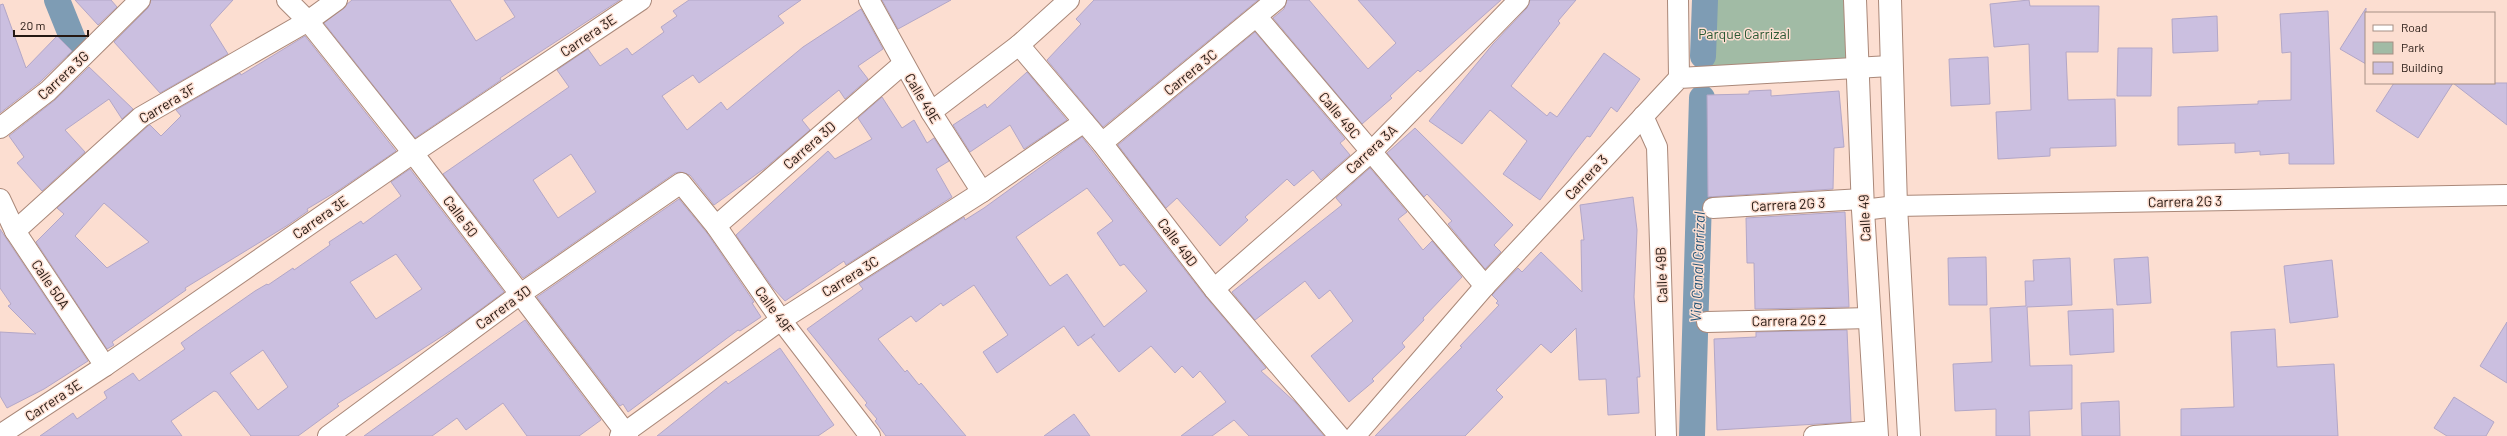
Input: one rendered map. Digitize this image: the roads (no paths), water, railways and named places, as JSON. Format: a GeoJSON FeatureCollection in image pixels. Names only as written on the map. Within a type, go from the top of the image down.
{"type":"FeatureCollection","features":[{"type":"Feature","properties":{"kind":"street","name":"Carrera 3G"},"geometry":{"type":"LineString","coordinates":[[0,128],[48,91],[140,0]]}},
{"type":"Feature","properties":{"kind":"street","name":"Calle 50"},"geometry":{"type":"LineString","coordinates":[[287,0],[308,21],[413,153],[625,435]]}},
{"type":"Feature","properties":{"kind":"street","name":"Carrera 3F"},"geometry":{"type":"LineString","coordinates":[[15,231],[141,117],[308,21],[337,0]]}},
{"type":"Feature","properties":{"kind":"street","name":"Carrera 3E"},"geometry":{"type":"LineString","coordinates":[[0,435],[106,366],[413,153],[641,0]]}},
{"type":"Feature","properties":{"kind":"street","name":"Calle 49E"},"geometry":{"type":"LineString","coordinates":[[869,0],[903,64],[931,112],[982,192]]}},
{"type":"Feature","properties":{"kind":"street"},"geometry":{"type":"LineString","coordinates":[[931,112],[1019,45],[1069,0]]}},
{"type":"Feature","properties":{"kind":"street","name":"Carrera 3C"},"geometry":{"type":"LineString","coordinates":[[1102,143],[1276,0]]}},
{"type":"Feature","properties":{"kind":"street","name":"Carrera 3A"},"geometry":{"type":"LineString","coordinates":[[1214,289],[1371,152],[1519,0]]}},
{"type":"Feature","properties":{"kind":"street"},"geometry":{"type":"LineString","coordinates":[[1678,0],[1679,78],[1890,66]]}},
{"type":"Feature","properties":{"kind":"street","name":"Calle 49"},"geometry":{"type":"LineString","coordinates":[[1855,0],[1863,205],[1877,434]]}},
{"type":"Feature","properties":{"kind":"street"},"geometry":{"type":"LineString","coordinates":[[1890,0],[1890,66],[1896,206],[1909,436]]}},
{"type":"Feature","properties":{"kind":"street","name":"Calle 49C"},"geometry":{"type":"LineString","coordinates":[[1257,17],[1485,286]]}},
{"type":"Feature","properties":{"kind":"street","name":"Calle 49D"},"geometry":{"type":"LineString","coordinates":[[1019,45],[1102,143],[1214,289],[1339,436]]}},
{"type":"Feature","properties":{"kind":"street","name":"Carrera 3D"},"geometry":{"type":"LineString","coordinates":[[716,226],[903,64]]}},
{"type":"Feature","properties":{"kind":"street","name":"Carrera 3"},"geometry":{"type":"LineString","coordinates":[[1355,436],[1485,286],[1679,78]]}},
{"type":"Feature","properties":{"kind":"street","name":"Calle 49B"},"geometry":{"type":"LineString","coordinates":[[1643,116],[1657,147],[1666,436]]}},
{"type":"Feature","properties":{"kind":"street","name":"Carrera 3C"},"geometry":{"type":"LineString","coordinates":[[625,435],[781,320],[982,192],[1084,122]]}},
{"type":"Feature","properties":{"kind":"street","name":"Carrera 3D"},"geometry":{"type":"LineString","coordinates":[[328,436],[519,295],[681,183]]}},
{"type":"Feature","properties":{"kind":"street","name":"Calle 49F"},"geometry":{"type":"LineString","coordinates":[[681,183],[716,226],[781,320],[870,436]]}},
{"type":"Feature","properties":{"kind":"street","name":"Carrera 2G 3"},"geometry":{"type":"LineString","coordinates":[[1713,208],[2507,195]]}},
{"type":"Feature","properties":{"kind":"street","name":"Calle 50A"},"geometry":{"type":"LineString","coordinates":[[0,199],[15,231],[106,366]]}},
{"type":"Feature","properties":{"kind":"street","name":"Carrera 2G 2"},"geometry":{"type":"LineString","coordinates":[[1708,322],[1870,318]]}},
{"type":"Feature","properties":{"kind":"street"},"geometry":{"type":"LineString","coordinates":[[1814,436],[1877,434]]}},
{"type":"Feature","properties":{"kind":"waterway","name":"Via Canal Carrizal"},"geometry":{"type":"LineString","coordinates":[[57,0],[76,47]]}},
{"type":"Feature","properties":{"kind":"waterway","name":"Via Canal Carrizal"},"geometry":{"type":"LineString","coordinates":[[1703,56],[1705,0]]}},
{"type":"Feature","properties":{"kind":"waterway","name":"Via Canal Carrizal"},"geometry":{"type":"LineString","coordinates":[[1692,436],[1702,98]]}},
{"type":"Feature","properties":{"kind":"park label","name":"Parque Carrizal"},"geometry":{"type":"Point","coordinates":[1744,33]}}]}
